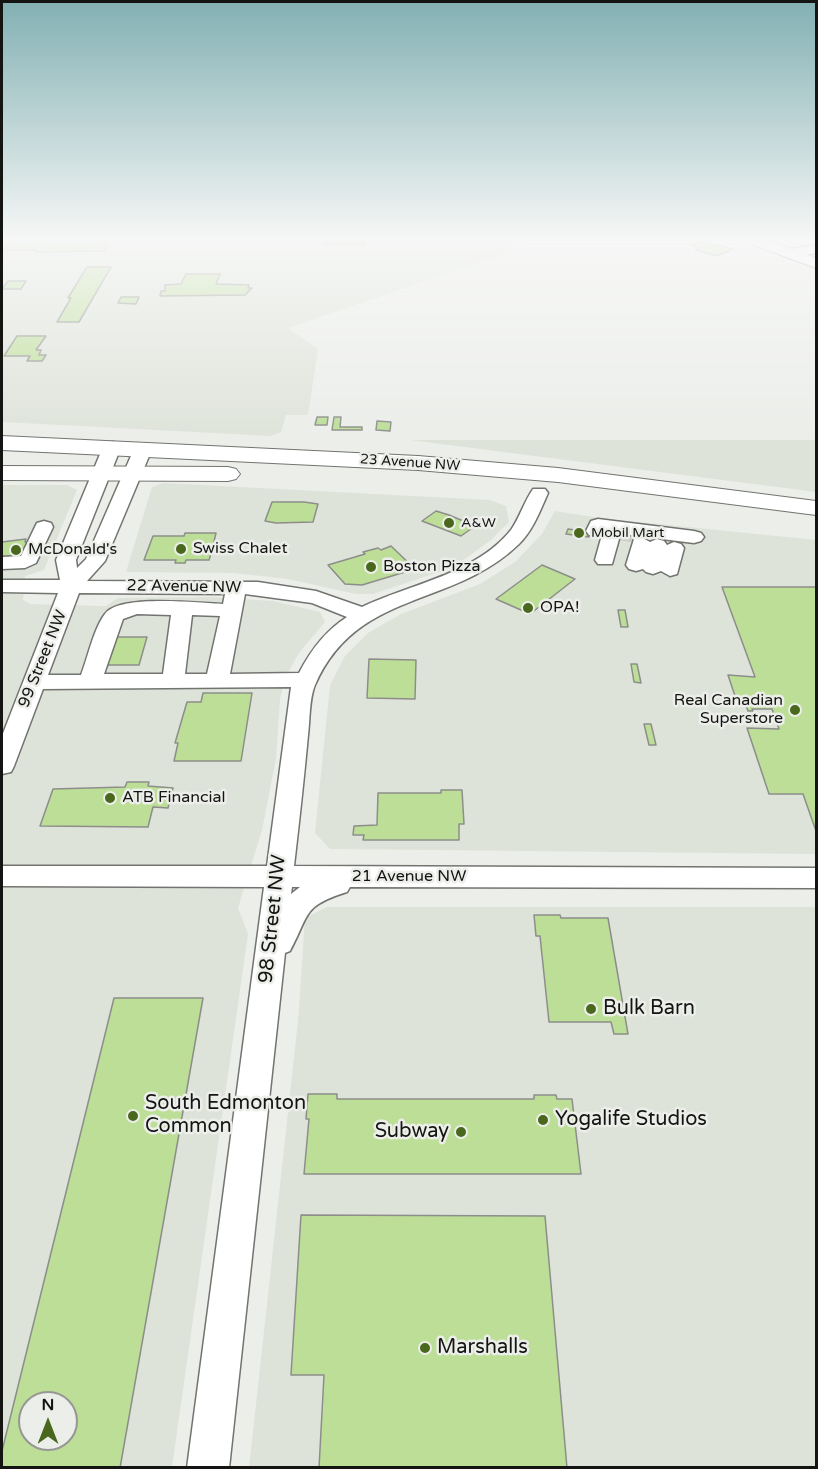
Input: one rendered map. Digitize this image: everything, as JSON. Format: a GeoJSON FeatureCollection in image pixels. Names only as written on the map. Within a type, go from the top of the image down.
{"type":"FeatureCollection","features":[{"type":"Feature","properties":{"kind":"main road","name":"23 Avenue NW"},"geometry":{"type":"LineString","coordinates":[[2,443],[112,447],[138,461],[816,515]]}},
{"type":"Feature","properties":{"kind":"main road","name":"23 Avenue NW"},"geometry":{"type":"LineString","coordinates":[[2,473],[102,472],[138,461],[418,463],[604,481],[816,515]]}},
{"type":"Feature","properties":{"kind":"street","name":"99 Street NW"},"geometry":{"type":"LineString","coordinates":[[71,586],[66,560],[112,447]]}},
{"type":"Feature","properties":{"kind":"street","name":"99 Street NW"},"geometry":{"type":"LineString","coordinates":[[2,766],[71,586],[95,561],[138,461]]}},
{"type":"Feature","properties":{"kind":"street","name":"98 Street NW"},"geometry":{"type":"LineString","coordinates":[[208,1467],[297,713],[305,680],[327,644],[343,628],[362,615],[395,599],[458,576],[491,558],[523,527],[539,493]]}},
{"type":"Feature","properties":{"kind":"street"},"geometry":{"type":"LineString","coordinates":[[2,563],[25,562],[29,559],[44,527]]}},
{"type":"Feature","properties":{"kind":"street"},"geometry":{"type":"LineString","coordinates":[[629,564],[638,536]]}},
{"type":"Feature","properties":{"kind":"street"},"geometry":{"type":"LineString","coordinates":[[629,564],[638,536]]}},
{"type":"Feature","properties":{"kind":"street"},"geometry":{"type":"LineString","coordinates":[[629,564],[638,536]]}},
{"type":"Feature","properties":{"kind":"street","name":"22 Avenue NW"},"geometry":{"type":"LineString","coordinates":[[2,586],[237,587],[278,590],[316,597],[362,615]]}},
{"type":"Feature","properties":{"kind":"street"},"geometry":{"type":"LineString","coordinates":[[217,681],[237,587]]}},
{"type":"Feature","properties":{"kind":"street"},"geometry":{"type":"LineString","coordinates":[[90,681],[114,616],[122,611],[137,608],[232,610]]}},
{"type":"Feature","properties":{"kind":"street"},"geometry":{"type":"LineString","coordinates":[[173,681],[182,609]]}},
{"type":"Feature","properties":{"kind":"street"},"geometry":{"type":"LineString","coordinates":[[33,682],[305,680]]}},
{"type":"Feature","properties":{"kind":"street","name":"21 Avenue NW"},"geometry":{"type":"LineString","coordinates":[[2,876],[816,878]]}},
{"type":"Feature","properties":{"kind":"street"},"geometry":{"type":"LineString","coordinates":[[266,985],[289,916],[301,900],[313,891],[340,884],[418,877]]}},
{"type":"Feature","properties":{"kind":"shaded area"},"geometry":{"type":"Polygon","coordinates":[[[2,306],[354,306],[288,328],[318,349],[308,415],[286,415],[281,432],[270,436],[2,422],[2,306]]]}},
{"type":"Feature","properties":{"kind":"shaded area"},"geometry":{"type":"Polygon","coordinates":[[[410,440],[816,440],[816,492],[410,440]]]}},
{"type":"Feature","properties":{"kind":"shaded area"},"geometry":{"type":"Polygon","coordinates":[[[163,483],[490,500],[506,506],[509,522],[491,540],[465,559],[439,572],[373,594],[356,594],[288,579],[234,573],[126,572],[152,487],[163,483]]]}},
{"type":"Feature","properties":{"kind":"shaded area","name":"South Edmonton Common"},"geometry":{"type":"Polygon","coordinates":[[[2,485],[67,485],[77,490],[44,570],[25,576],[23,600],[30,604],[106,606],[118,598],[212,597],[273,601],[320,612],[325,622],[299,653],[285,678],[280,699],[276,759],[262,830],[238,908],[248,934],[172,1467],[2,1467],[2,485]]]}},
{"type":"Feature","properties":{"kind":"shaded area"},"geometry":{"type":"Polygon","coordinates":[[[555,511],[599,518],[816,540],[816,854],[330,849],[315,833],[330,685],[345,656],[368,633],[401,614],[480,584],[515,562],[542,534],[555,511]]]}},
{"type":"Feature","properties":{"kind":"shaded area","name":"South Edmonton Common"},"geometry":{"type":"Polygon","coordinates":[[[327,907],[816,907],[816,1467],[249,1468],[298,1021],[305,918],[327,907]]]}},
{"type":"Feature","properties":{"kind":"building"},"geometry":{"type":"Polygon","coordinates":[[[67,306],[89,306],[79,322],[57,322],[67,306]]]}},
{"type":"Feature","properties":{"kind":"building"},"geometry":{"type":"Polygon","coordinates":[[[17,336],[46,336],[36,350],[41,350],[39,355],[46,355],[42,361],[27,361],[30,356],[4,356],[17,336]]]}},
{"type":"Feature","properties":{"kind":"building"},"geometry":{"type":"Polygon","coordinates":[[[317,417],[328,417],[327,425],[315,425],[317,417]]]}},
{"type":"Feature","properties":{"kind":"building"},"geometry":{"type":"Polygon","coordinates":[[[334,417],[341,417],[340,427],[362,427],[362,430],[332,430],[334,417]]]}},
{"type":"Feature","properties":{"kind":"building"},"geometry":{"type":"Polygon","coordinates":[[[377,421],[391,422],[390,431],[376,430],[377,421]]]}},
{"type":"Feature","properties":{"kind":"building"},"geometry":{"type":"Polygon","coordinates":[[[272,502],[318,504],[313,522],[276,523],[265,521],[272,502]]]}},
{"type":"Feature","properties":{"kind":"building","name":"A&W"},"geometry":{"type":"Polygon","coordinates":[[[436,511],[475,526],[461,536],[422,521],[436,511]]]}},
{"type":"Feature","properties":{"kind":"building","name":"Mobil Mart"},"geometry":{"type":"Polygon","coordinates":[[[568,529],[591,532],[589,537],[566,534],[568,529]]]}},
{"type":"Feature","properties":{"kind":"building","name":"Swiss Chalet"},"geometry":{"type":"Polygon","coordinates":[[[185,533],[216,533],[213,546],[216,547],[215,551],[212,551],[209,560],[186,560],[185,563],[175,563],[176,560],[144,560],[153,536],[184,536],[185,533]]]}},
{"type":"Feature","properties":{"kind":"building","name":"McDonald's"},"geometry":{"type":"Polygon","coordinates":[[[26,539],[25,542],[35,542],[21,561],[2,562],[2,542],[26,539]]]}},
{"type":"Feature","properties":{"kind":"building","name":"Boston Pizza"},"geometry":{"type":"Polygon","coordinates":[[[391,546],[415,569],[362,585],[345,584],[328,565],[365,554],[363,552],[378,548],[381,550],[391,546]]]}},
{"type":"Feature","properties":{"kind":"building"},"geometry":{"type":"Polygon","coordinates":[[[542,565],[575,579],[530,614],[496,599],[542,565]]]}},
{"type":"Feature","properties":{"kind":"building","name":"Real Canadian Superstore"},"geometry":{"type":"Polygon","coordinates":[[[722,587],[816,587],[816,831],[803,794],[769,794],[747,728],[779,729],[772,709],[748,711],[743,697],[735,696],[728,675],[755,677],[722,587]]]}},
{"type":"Feature","properties":{"kind":"building"},"geometry":{"type":"Polygon","coordinates":[[[618,610],[625,610],[628,627],[621,627],[618,610]]]}},
{"type":"Feature","properties":{"kind":"building"},"geometry":{"type":"Polygon","coordinates":[[[110,637],[147,637],[139,665],[101,665],[110,637]]]}},
{"type":"Feature","properties":{"kind":"building"},"geometry":{"type":"Polygon","coordinates":[[[369,659],[416,660],[415,699],[367,698],[369,659]]]}},
{"type":"Feature","properties":{"kind":"building"},"geometry":{"type":"Polygon","coordinates":[[[631,664],[637,664],[641,683],[634,682],[631,664]]]}},
{"type":"Feature","properties":{"kind":"building"},"geometry":{"type":"Polygon","coordinates":[[[203,693],[252,693],[241,761],[174,761],[178,743],[175,743],[187,702],[201,702],[203,693]]]}},
{"type":"Feature","properties":{"kind":"building"},"geometry":{"type":"Polygon","coordinates":[[[644,724],[651,724],[656,745],[649,745],[644,724]]]}},
{"type":"Feature","properties":{"kind":"building","name":"ATB Financial"},"geometry":{"type":"Polygon","coordinates":[[[127,782],[149,782],[148,786],[173,788],[168,808],[153,807],[148,827],[40,826],[53,789],[125,787],[127,782]]]}},
{"type":"Feature","properties":{"kind":"building"},"geometry":{"type":"Polygon","coordinates":[[[441,790],[462,790],[464,824],[459,824],[459,840],[363,840],[364,835],[353,835],[354,826],[377,825],[378,793],[441,793],[441,790]]]}},
{"type":"Feature","properties":{"kind":"building"},"geometry":{"type":"Polygon","coordinates":[[[534,915],[560,915],[561,918],[608,918],[628,1034],[614,1034],[611,1022],[549,1022],[540,936],[536,936],[534,915]]]}},
{"type":"Feature","properties":{"kind":"building","name":"South Edmonton Common"},"geometry":{"type":"Polygon","coordinates":[[[114,998],[203,998],[120,1468],[2,1468],[2,1451],[114,998]]]}},
{"type":"Feature","properties":{"kind":"building","name":"South Edmonton Common"},"geometry":{"type":"Polygon","coordinates":[[[308,1094],[337,1094],[337,1099],[534,1099],[534,1095],[556,1095],[557,1099],[572,1099],[581,1174],[304,1174],[309,1119],[306,1119],[308,1094]]]}},
{"type":"Feature","properties":{"kind":"building","name":"Marshalls"},"geometry":{"type":"Polygon","coordinates":[[[301,1215],[545,1216],[567,1468],[319,1468],[324,1375],[291,1375],[301,1215]]]}},
{"type":"Feature","properties":{"kind":"tunnel"},"geometry":{"type":"LineString","coordinates":[[625,541],[626,535]]}},
{"type":"Feature","properties":{"kind":"place","name":"A&W"},"geometry":{"type":"Point","coordinates":[449,523]}},
{"type":"Feature","properties":{"kind":"place","name":"Mobil Mart"},"geometry":{"type":"Point","coordinates":[579,533]}},
{"type":"Feature","properties":{"kind":"place","name":"Swiss Chalet"},"geometry":{"type":"Point","coordinates":[181,549]}},
{"type":"Feature","properties":{"kind":"place","name":"McDonald's"},"geometry":{"type":"Point","coordinates":[16,550]}},
{"type":"Feature","properties":{"kind":"place","name":"Boston Pizza"},"geometry":{"type":"Point","coordinates":[371,567]}},
{"type":"Feature","properties":{"kind":"place","name":"OPA!"},"geometry":{"type":"Point","coordinates":[528,608]}},
{"type":"Feature","properties":{"kind":"place","name":"Real Canadian Superstore"},"geometry":{"type":"Point","coordinates":[795,710]}},
{"type":"Feature","properties":{"kind":"place","name":"ATB Financial"},"geometry":{"type":"Point","coordinates":[110,798]}},
{"type":"Feature","properties":{"kind":"place","name":"Bulk Barn"},"geometry":{"type":"Point","coordinates":[591,1009]}},
{"type":"Feature","properties":{"kind":"place","name":"South Edmonton Common"},"geometry":{"type":"Point","coordinates":[133,1116]}},
{"type":"Feature","properties":{"kind":"place","name":"Yogalife Studios"},"geometry":{"type":"Point","coordinates":[543,1120]}},
{"type":"Feature","properties":{"kind":"place","name":"Subway"},"geometry":{"type":"Point","coordinates":[461,1132]}},
{"type":"Feature","properties":{"kind":"place","name":"Marshalls"},"geometry":{"type":"Point","coordinates":[425,1348]}}]}
